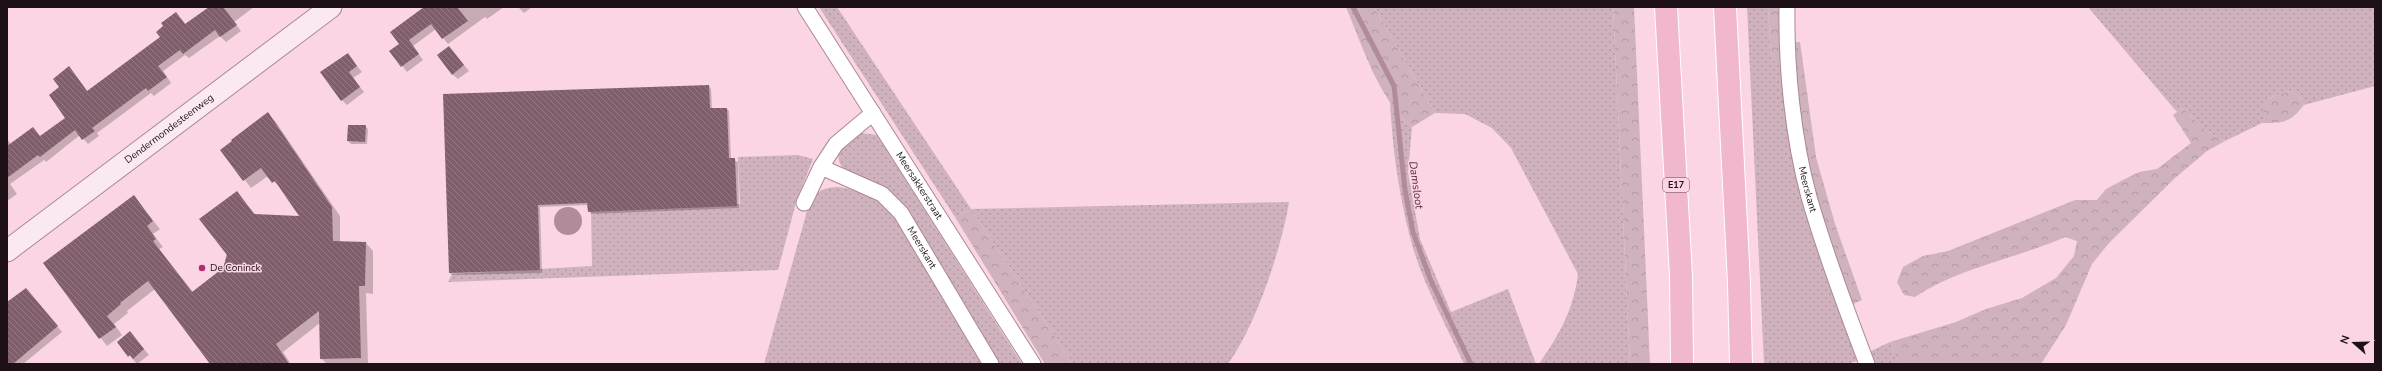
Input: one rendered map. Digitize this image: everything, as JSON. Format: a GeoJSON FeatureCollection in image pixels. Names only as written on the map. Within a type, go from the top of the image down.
{"type":"FeatureCollection","features":[{"type":"Feature","properties":{"kind":"highway","name":"E17"},"geometry":{"type":"LineString","coordinates":[[1666,7],[1681,276],[1682,364]]}},
{"type":"Feature","properties":{"kind":"highway"},"geometry":{"type":"LineString","coordinates":[[1725,7],[1739,283],[1741,364]]}},
{"type":"Feature","properties":{"kind":"main road","name":"Dendermondesteenweg"},"geometry":{"type":"LineString","coordinates":[[7,251],[331,7]]}},
{"type":"Feature","properties":{"kind":"street","name":"Meersakkerstraat"},"geometry":{"type":"LineString","coordinates":[[805,7],[1033,364]]}},
{"type":"Feature","properties":{"kind":"street","name":"Meerskant"},"geometry":{"type":"LineString","coordinates":[[1787,7],[1788,67],[1794,115],[1809,196],[1846,311],[1866,364]]}},
{"type":"Feature","properties":{"kind":"street"},"geometry":{"type":"LineString","coordinates":[[804,202],[821,167],[836,144],[873,113]]}},
{"type":"Feature","properties":{"kind":"street","name":"Meerskant"},"geometry":{"type":"LineString","coordinates":[[821,167],[882,194],[901,213],[991,364]]}},
{"type":"Feature","properties":{"kind":"green space"},"geometry":{"type":"Polygon","coordinates":[[[819,7],[837,7],[971,209],[955,217],[819,7]]]}},
{"type":"Feature","properties":{"kind":"green space"},"geometry":{"type":"Polygon","coordinates":[[[1346,7],[1374,7],[1435,113],[1412,127],[1400,116],[1381,87],[1365,55],[1346,7]]]}},
{"type":"Feature","properties":{"kind":"green space"},"geometry":{"type":"Polygon","coordinates":[[[1374,7],[1613,7],[1630,364],[1539,364],[1553,343],[1569,310],[1576,287],[1578,274],[1511,148],[1492,128],[1465,114],[1435,113],[1374,7]]]}},
{"type":"Feature","properties":{"kind":"green space"},"geometry":{"type":"Polygon","coordinates":[[[1613,7],[1634,7],[1650,364],[1630,364],[1613,7]]]}},
{"type":"Feature","properties":{"kind":"green space"},"geometry":{"type":"Polygon","coordinates":[[[1747,7],[1768,7],[1771,58],[1783,69],[1812,230],[1857,361],[1847,364],[1764,364],[1747,7]]]}},
{"type":"Feature","properties":{"kind":"green space"},"geometry":{"type":"Polygon","coordinates":[[[1768,7],[1782,7],[1783,69],[1771,58],[1768,7]]]}},
{"type":"Feature","properties":{"kind":"green space"},"geometry":{"type":"Polygon","coordinates":[[[2088,7],[2375,7],[2375,86],[2304,105],[2299,96],[2290,91],[2266,99],[2265,116],[2262,123],[2225,141],[2207,131],[2182,108],[2177,112],[2088,7]]]}},
{"type":"Feature","properties":{"kind":"green space"},"geometry":{"type":"Polygon","coordinates":[[[1792,42],[1800,42],[1816,157],[1835,224],[1862,300],[1851,305],[1835,259],[1814,189],[1803,142],[1798,109],[1792,42]]]}},
{"type":"Feature","properties":{"kind":"green space"},"geometry":{"type":"Polygon","coordinates":[[[2290,91],[2299,96],[2304,105],[2299,111],[2286,121],[2262,123],[2265,116],[2262,107],[2266,99],[2290,91]]]}},
{"type":"Feature","properties":{"kind":"green space"},"geometry":{"type":"Polygon","coordinates":[[[1390,100],[1403,119],[1412,127],[1408,172],[1420,239],[1451,312],[1508,289],[1536,364],[1464,364],[1421,272],[1411,241],[1397,171],[1392,136],[1390,100]]]}},
{"type":"Feature","properties":{"kind":"green space"},"geometry":{"type":"Polygon","coordinates":[[[2182,108],[2207,131],[2225,141],[2207,151],[2175,178],[2109,243],[2092,264],[2066,325],[2041,364],[1899,364],[1890,342],[1956,322],[1986,309],[2022,298],[2056,278],[2074,256],[2077,241],[2065,237],[1951,278],[1915,297],[1904,295],[1897,282],[1903,267],[1923,256],[1948,251],[2075,200],[2097,200],[2106,189],[2123,180],[2139,172],[2157,169],[2191,143],[2173,115],[2182,108]]]}},
{"type":"Feature","properties":{"kind":"green space"},"geometry":{"type":"Polygon","coordinates":[[[862,133],[877,135],[1022,364],[997,364],[886,189],[843,168],[839,157],[840,152],[847,143],[862,133]]]}},
{"type":"Feature","properties":{"kind":"green space"},"geometry":{"type":"Polygon","coordinates":[[[798,155],[813,159],[797,199],[778,270],[448,282],[452,274],[592,266],[591,211],[740,204],[738,157],[798,155]]]}},
{"type":"Feature","properties":{"kind":"green space"},"geometry":{"type":"Polygon","coordinates":[[[837,187],[852,189],[865,194],[890,208],[985,364],[764,364],[809,204],[820,191],[827,188],[837,187]]]}},
{"type":"Feature","properties":{"kind":"green space"},"geometry":{"type":"Polygon","coordinates":[[[1289,202],[1274,264],[1266,286],[1248,329],[1228,364],[1073,364],[971,209],[1289,202]]]}},
{"type":"Feature","properties":{"kind":"green space"},"geometry":{"type":"Polygon","coordinates":[[[971,209],[1073,364],[1045,364],[955,217],[971,209]]]}},
{"type":"Feature","properties":{"kind":"green space"},"geometry":{"type":"Polygon","coordinates":[[[1890,342],[1899,364],[1874,364],[1869,352],[1890,342]]]}},
{"type":"Feature","properties":{"kind":"shaded area"},"geometry":{"type":"Polygon","coordinates":[[[568,207],[578,211],[582,221],[578,231],[568,235],[558,231],[554,221],[558,211],[568,207]]]}},
{"type":"Feature","properties":{"kind":"building"},"geometry":{"type":"Polygon","coordinates":[[[209,7],[223,7],[237,25],[220,37],[215,30],[183,54],[180,50],[158,66],[167,77],[148,91],[146,88],[92,128],[95,131],[82,140],[75,130],[40,157],[38,155],[7,178],[7,146],[33,127],[40,136],[65,118],[49,95],[59,87],[53,79],[69,66],[87,91],[160,37],[156,32],[163,26],[161,23],[176,12],[185,24],[209,7]]]}},
{"type":"Feature","properties":{"kind":"building"},"geometry":{"type":"Polygon","coordinates":[[[424,7],[457,7],[468,21],[442,39],[431,24],[409,40],[419,54],[401,67],[389,51],[399,44],[390,32],[424,7]]]}},
{"type":"Feature","properties":{"kind":"building"},"geometry":{"type":"Polygon","coordinates":[[[449,46],[464,65],[452,75],[437,55],[449,46]]]}},
{"type":"Feature","properties":{"kind":"building"},"geometry":{"type":"Polygon","coordinates":[[[348,53],[357,66],[349,72],[360,87],[341,101],[320,72],[348,53]]]}},
{"type":"Feature","properties":{"kind":"building"},"geometry":{"type":"Polygon","coordinates":[[[709,85],[710,108],[727,108],[729,158],[735,158],[737,206],[588,212],[587,203],[538,205],[540,270],[449,273],[443,94],[709,85]]]}},
{"type":"Feature","properties":{"kind":"building"},"geometry":{"type":"Polygon","coordinates":[[[268,112],[332,207],[333,241],[366,242],[365,286],[359,286],[361,358],[320,359],[319,311],[276,344],[289,364],[210,364],[148,281],[120,303],[121,304],[107,316],[116,327],[99,339],[43,263],[134,195],[153,221],[147,226],[156,239],[153,241],[192,292],[223,268],[227,255],[199,219],[237,191],[254,214],[299,216],[275,181],[272,183],[261,168],[243,181],[220,150],[268,112]]]}},
{"type":"Feature","properties":{"kind":"building"},"geometry":{"type":"Polygon","coordinates":[[[348,125],[366,125],[365,142],[347,141],[348,125]]]}},
{"type":"Feature","properties":{"kind":"building"},"geometry":{"type":"Polygon","coordinates":[[[26,288],[58,326],[13,364],[7,364],[7,302],[26,288]]]}},
{"type":"Feature","properties":{"kind":"building"},"geometry":{"type":"Polygon","coordinates":[[[130,331],[144,349],[133,359],[130,355],[128,357],[117,342],[130,331]]]}},
{"type":"Feature","properties":{"kind":"waterway","name":"Damsloot"},"geometry":{"type":"LineString","coordinates":[[1353,7],[1394,86],[1405,190],[1413,232],[1431,281],[1471,364]]}},
{"type":"Feature","properties":{"kind":"place","name":"De Coninck"},"geometry":{"type":"Point","coordinates":[202,268]}}]}
